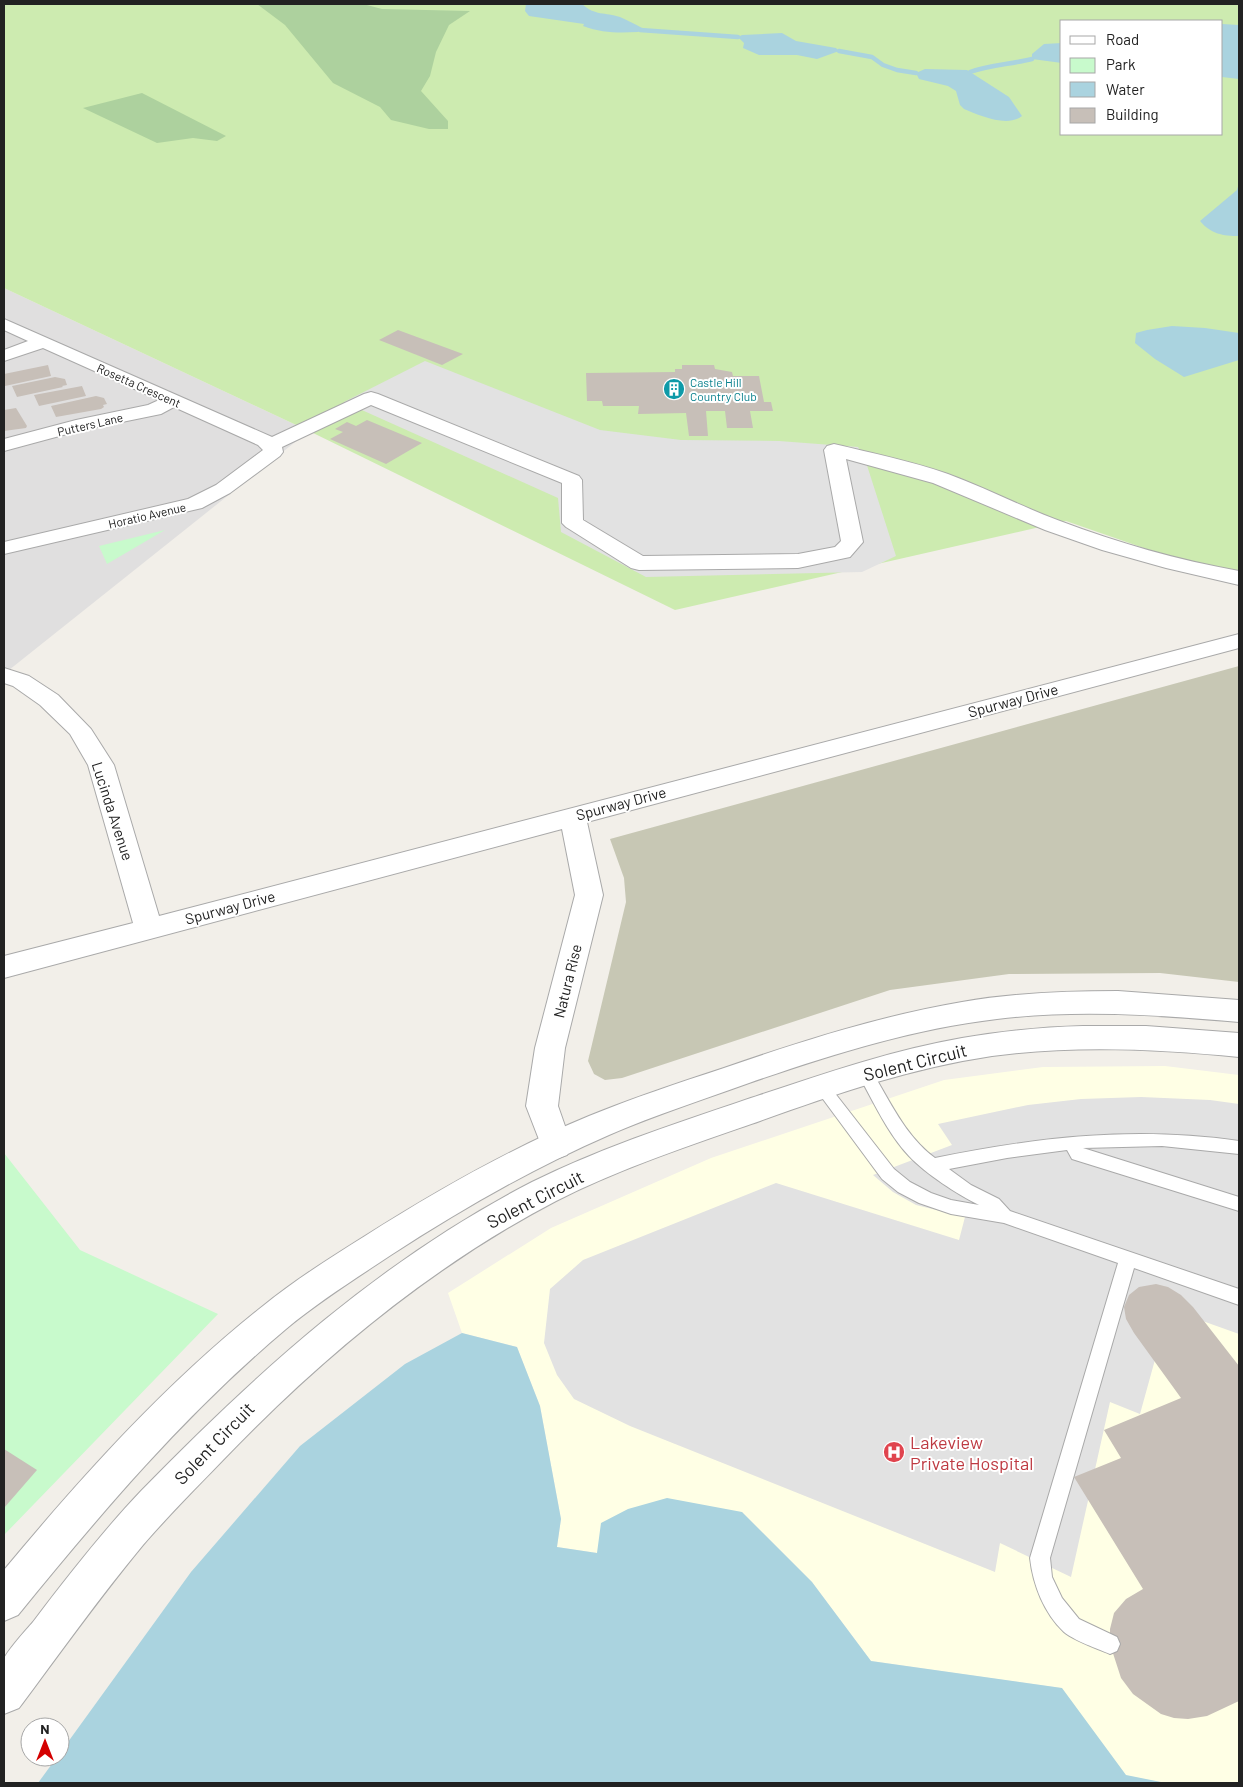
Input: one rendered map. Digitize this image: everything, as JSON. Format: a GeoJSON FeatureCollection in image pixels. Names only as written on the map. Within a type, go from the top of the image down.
{"type":"FeatureCollection","features":[{"type":"Feature","properties":{"kind":"street","name":"Rosetta Crescent"},"geometry":{"type":"LineString","coordinates":[[4,324],[175,400],[272,446]]}},
{"type":"Feature","properties":{"kind":"street"},"geometry":{"type":"LineString","coordinates":[[4,356],[42,342]]}},
{"type":"Feature","properties":{"kind":"street"},"geometry":{"type":"LineString","coordinates":[[272,446],[371,398],[572,480],[573,524],[640,564],[798,561],[842,552],[852,542],[834,450],[864,456],[954,483],[1066,531],[1150,557],[1215,574],[1239,578]]}},
{"type":"Feature","properties":{"kind":"street","name":"Putters Lane"},"geometry":{"type":"LineString","coordinates":[[4,446],[76,426],[154,410],[175,400]]}},
{"type":"Feature","properties":{"kind":"street","name":"Horatio Avenue"},"geometry":{"type":"LineString","coordinates":[[4,548],[195,504],[223,489],[268,457],[273,452],[272,446]]}},
{"type":"Feature","properties":{"kind":"street","name":"Spurway Drive"},"geometry":{"type":"LineString","coordinates":[[4,967],[1239,641]]}},
{"type":"Feature","properties":{"kind":"street","name":"Lucinda Avenue"},"geometry":{"type":"LineString","coordinates":[[4,675],[20,681],[49,700],[79,730],[101,764],[148,928]]}},
{"type":"Feature","properties":{"kind":"street","name":"Natura Rise"},"geometry":{"type":"LineString","coordinates":[[556,1146],[542,1106],[550,1048],[588,895],[574,816]]}},
{"type":"Feature","properties":{"kind":"street"},"geometry":{"type":"LineString","coordinates":[[4,1601],[75,1514],[182,1398],[280,1312],[328,1278],[418,1221],[510,1168],[556,1146],[598,1126],[650,1106],[755,1070],[872,1032],[934,1017],[995,1008],[1052,1003],[1096,1002],[1142,1002],[1239,1011]]}},
{"type":"Feature","properties":{"kind":"street","name":"Solent Circuit"},"geometry":{"type":"LineString","coordinates":[[4,1693],[137,1524],[246,1409],[325,1338],[382,1293],[438,1253],[484,1224],[545,1191],[617,1158],[822,1087],[929,1057],[972,1048],[1048,1039],[1109,1036],[1188,1039],[1239,1045]]}},
{"type":"Feature","properties":{"kind":"lane"},"geometry":{"type":"LineString","coordinates":[[866,1074],[902,1136],[916,1154],[965,1190],[993,1204],[1004,1216]]}},
{"type":"Feature","properties":{"kind":"lane"},"geometry":{"type":"LineString","coordinates":[[822,1087],[846,1117],[873,1157],[888,1174],[904,1187],[924,1198],[951,1207],[1004,1216],[1239,1298]]}},
{"type":"Feature","properties":{"kind":"lane"},"geometry":{"type":"LineString","coordinates":[[931,1166],[1018,1148],[1070,1142],[1178,1141],[1239,1147]]}},
{"type":"Feature","properties":{"kind":"lane"},"geometry":{"type":"LineString","coordinates":[[1070,1142],[1078,1154],[1239,1204]]}},
{"type":"Feature","properties":{"kind":"lane"},"geometry":{"type":"LineString","coordinates":[[1110,1644],[1072,1626],[1055,1605],[1042,1578],[1040,1558],[1128,1259]]}},
{"type":"Feature","properties":{"kind":"shaded area"},"geometry":{"type":"Polygon","coordinates":[[[4,288],[309,431],[4,674],[4,288]]]}},
{"type":"Feature","properties":{"kind":"shaded area"},"geometry":{"type":"Polygon","coordinates":[[[425,361],[600,430],[681,440],[779,441],[858,447],[864,456],[896,556],[862,572],[646,577],[561,532],[558,498],[344,402],[425,361]]]}},
{"type":"Feature","properties":{"kind":"shaded area"},"geometry":{"type":"Polygon","coordinates":[[[1239,666],[1239,982],[1160,973],[1009,974],[890,990],[622,1078],[605,1080],[594,1074],[588,1061],[626,902],[624,878],[610,839],[1239,666]]]}},
{"type":"Feature","properties":{"kind":"shaded area","name":"Lakeview Private Hospital"},"geometry":{"type":"Polygon","coordinates":[[[1165,1066],[1239,1075],[1239,1783],[1166,1783],[1126,1776],[1061,1688],[871,1661],[812,1582],[742,1512],[597,1553],[557,1547],[561,1519],[540,1406],[517,1347],[462,1333],[448,1293],[551,1228],[711,1158],[944,1080],[1043,1067],[1165,1066]]]}},
{"type":"Feature","properties":{"kind":"shaded area"},"geometry":{"type":"Polygon","coordinates":[[[1141,1097],[1210,1100],[1239,1104],[1239,1334],[1169,1309],[1140,1414],[1110,1402],[1071,1577],[1000,1543],[995,1572],[630,1426],[574,1399],[557,1375],[544,1343],[550,1289],[583,1260],[776,1183],[959,1240],[965,1217],[916,1205],[893,1192],[873,1175],[952,1145],[938,1124],[1028,1105],[1081,1099],[1141,1097]]]}},
{"type":"Feature","properties":{"kind":"green space","name":"Castle Hill Country Club"},"geometry":{"type":"Polygon","coordinates":[[[4,4],[1239,4],[1239,576],[1210,571],[1066,521],[675,610],[309,431],[4,288],[4,4]]]}},
{"type":"Feature","properties":{"kind":"green space"},"geometry":{"type":"Polygon","coordinates":[[[257,4],[363,4],[382,9],[470,11],[449,25],[436,52],[430,76],[421,91],[448,121],[448,129],[429,129],[391,120],[380,107],[333,83],[285,25],[257,4]]]}},
{"type":"Feature","properties":{"kind":"green space"},"geometry":{"type":"Polygon","coordinates":[[[142,93],[226,136],[217,141],[193,138],[157,143],[83,108],[142,93]]]}},
{"type":"Feature","properties":{"kind":"green space"},"geometry":{"type":"Polygon","coordinates":[[[165,530],[107,564],[99,546],[165,530]]]}},
{"type":"Feature","properties":{"kind":"green space"},"geometry":{"type":"Polygon","coordinates":[[[4,1153],[80,1250],[218,1314],[4,1535],[4,1153]]]}},
{"type":"Feature","properties":{"kind":"water"},"geometry":{"type":"Polygon","coordinates":[[[526,4],[582,4],[591,10],[615,15],[642,28],[638,32],[603,31],[583,26],[584,24],[529,16],[525,11],[526,4]]]}},
{"type":"Feature","properties":{"kind":"water"},"geometry":{"type":"Polygon","coordinates":[[[1223,24],[1239,25],[1239,79],[1223,77],[1223,24]]]}},
{"type":"Feature","properties":{"kind":"water"},"geometry":{"type":"Polygon","coordinates":[[[782,33],[796,41],[836,48],[839,51],[817,59],[797,55],[759,55],[743,48],[744,43],[738,37],[742,35],[782,33]]]}},
{"type":"Feature","properties":{"kind":"water"},"geometry":{"type":"Polygon","coordinates":[[[1060,43],[1060,63],[1032,59],[1032,54],[1044,44],[1060,43]]]}},
{"type":"Feature","properties":{"kind":"water"},"geometry":{"type":"Polygon","coordinates":[[[925,69],[967,70],[1009,97],[1022,116],[1009,121],[1001,121],[964,109],[960,105],[956,91],[948,86],[919,79],[916,73],[925,69]]]}},
{"type":"Feature","properties":{"kind":"water"},"geometry":{"type":"Polygon","coordinates":[[[1239,183],[1239,236],[1223,235],[1208,229],[1200,221],[1237,190],[1239,183]]]}},
{"type":"Feature","properties":{"kind":"water"},"geometry":{"type":"Polygon","coordinates":[[[1172,326],[1239,333],[1239,360],[1184,377],[1155,359],[1135,343],[1136,333],[1172,326]]]}},
{"type":"Feature","properties":{"kind":"water"},"geometry":{"type":"Polygon","coordinates":[[[462,1333],[517,1347],[540,1406],[561,1519],[557,1547],[597,1553],[601,1523],[628,1509],[667,1498],[742,1512],[812,1582],[871,1661],[1062,1688],[1126,1775],[1166,1783],[38,1783],[50,1767],[70,1767],[70,1739],[191,1572],[300,1446],[405,1364],[462,1333]]]}},
{"type":"Feature","properties":{"kind":"building"},"geometry":{"type":"Polygon","coordinates":[[[398,330],[463,354],[442,365],[379,340],[398,330]]]}},
{"type":"Feature","properties":{"kind":"building"},"geometry":{"type":"Polygon","coordinates":[[[48,365],[51,376],[5,386],[4,374],[48,365]]]}},
{"type":"Feature","properties":{"kind":"building","name":"Castle Hill Country Club"},"geometry":{"type":"Polygon","coordinates":[[[682,365],[714,365],[715,369],[732,372],[733,376],[759,376],[764,402],[771,402],[773,411],[750,411],[753,428],[727,428],[725,411],[706,411],[708,436],[689,436],[686,413],[638,414],[639,406],[603,406],[602,401],[587,401],[586,373],[675,372],[675,369],[682,369],[682,365]]]}},
{"type":"Feature","properties":{"kind":"building"},"geometry":{"type":"Polygon","coordinates":[[[55,377],[65,379],[67,385],[17,397],[12,386],[55,377]]]}},
{"type":"Feature","properties":{"kind":"building"},"geometry":{"type":"Polygon","coordinates":[[[82,386],[86,396],[39,406],[34,395],[82,386]]]}},
{"type":"Feature","properties":{"kind":"building"},"geometry":{"type":"Polygon","coordinates":[[[96,396],[104,398],[107,404],[103,405],[104,407],[101,409],[56,417],[51,406],[96,396]]]}},
{"type":"Feature","properties":{"kind":"building"},"geometry":{"type":"Polygon","coordinates":[[[16,408],[27,426],[26,428],[4,431],[4,410],[16,408]]]}},
{"type":"Feature","properties":{"kind":"building"},"geometry":{"type":"Polygon","coordinates":[[[367,420],[422,443],[386,464],[330,439],[343,432],[335,429],[347,422],[356,426],[367,420]]]}},
{"type":"Feature","properties":{"kind":"building"},"geometry":{"type":"Polygon","coordinates":[[[1156,1284],[1168,1287],[1181,1295],[1193,1307],[1239,1366],[1239,1701],[1207,1716],[1188,1719],[1174,1718],[1161,1714],[1133,1694],[1121,1678],[1110,1644],[1110,1629],[1114,1613],[1126,1599],[1143,1589],[1074,1477],[1121,1458],[1104,1430],[1181,1398],[1126,1319],[1124,1307],[1129,1295],[1139,1287],[1156,1284]]]}},
{"type":"Feature","properties":{"kind":"building"},"geometry":{"type":"Polygon","coordinates":[[[4,1449],[37,1470],[4,1508],[4,1449]]]}},
{"type":"Feature","properties":{"kind":"waterway"},"geometry":{"type":"LineString","coordinates":[[640,30],[738,37]]}},
{"type":"Feature","properties":{"kind":"waterway"},"geometry":{"type":"LineString","coordinates":[[839,51],[872,57],[883,65],[897,70],[916,73]]}},
{"type":"Feature","properties":{"kind":"waterway"},"geometry":{"type":"LineString","coordinates":[[970,72],[1032,59]]}},
{"type":"Feature","properties":{"kind":"place","name":"Castle Hill Country Club"},"geometry":{"type":"Point","coordinates":[674,389]}},
{"type":"Feature","properties":{"kind":"place","name":"Lakeview Private Hospital"},"geometry":{"type":"Point","coordinates":[894,1452]}}]}
